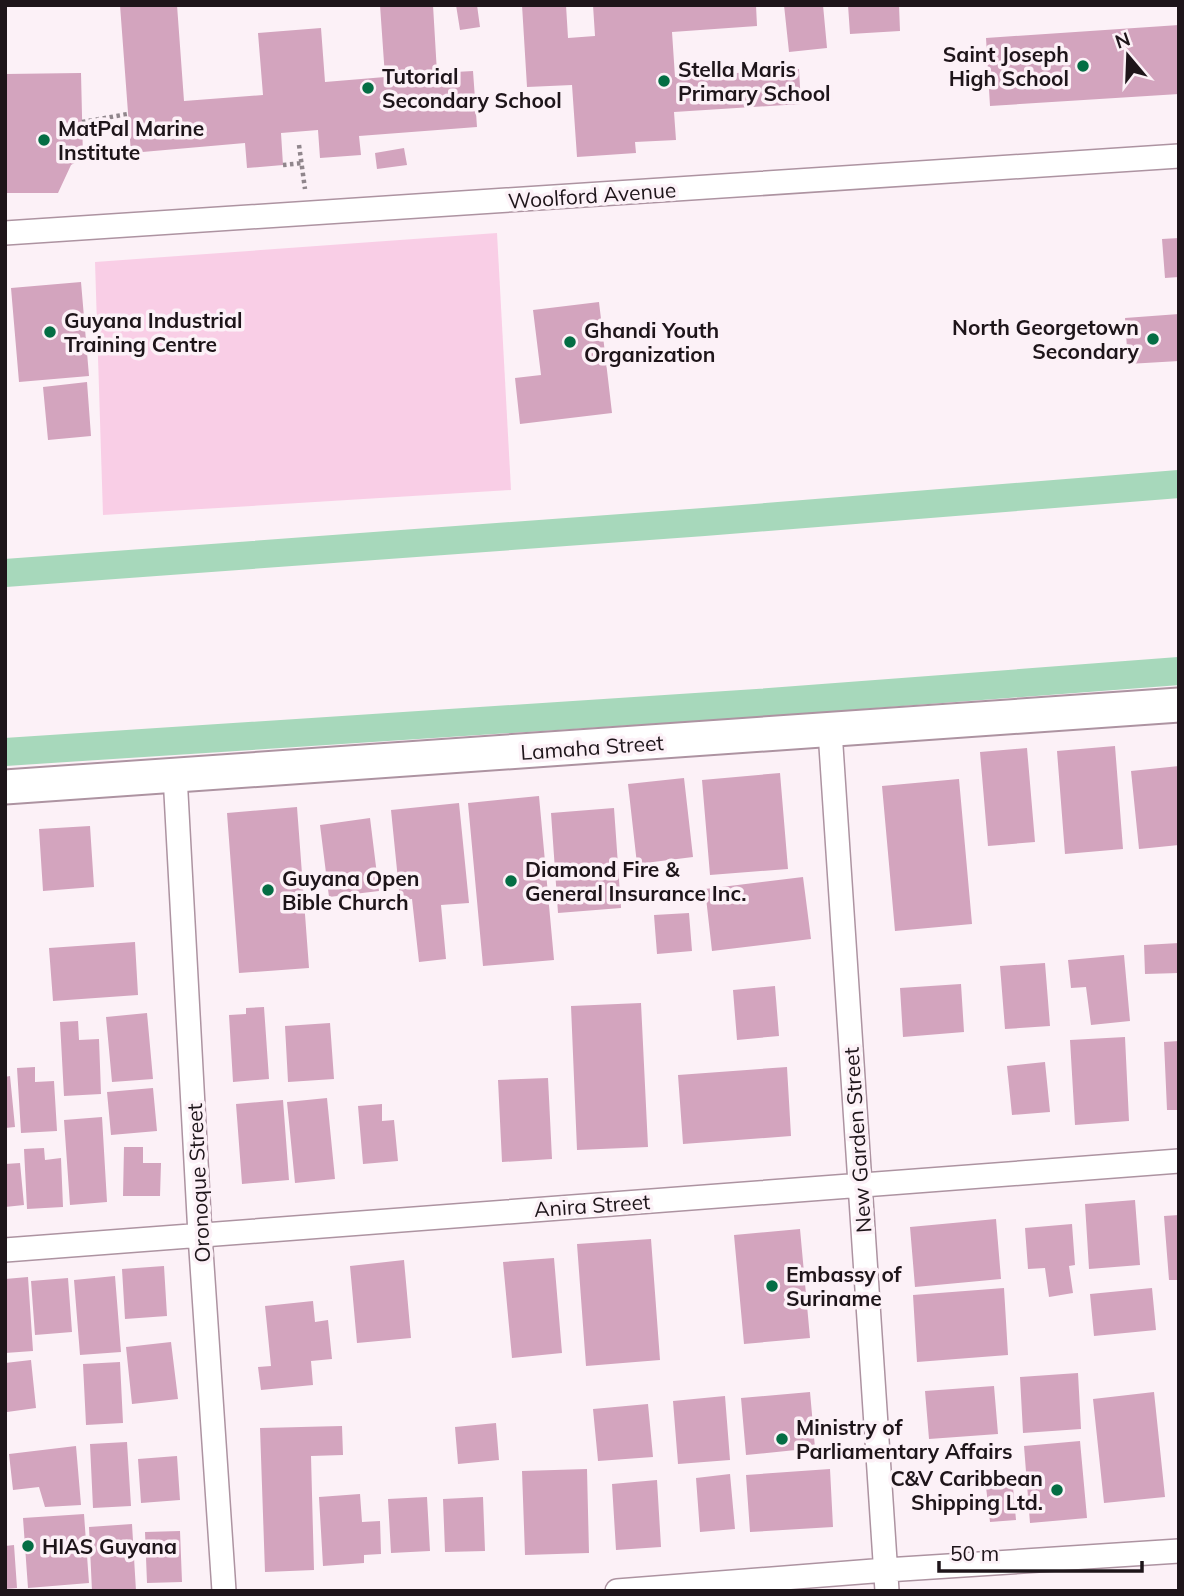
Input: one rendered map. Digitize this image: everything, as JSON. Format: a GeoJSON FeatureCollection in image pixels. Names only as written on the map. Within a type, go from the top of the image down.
{"type":"FeatureCollection","features":[{"type":"Feature","properties":{"kind":"street","name":"Woolford Avenue"},"geometry":{"type":"LineString","coordinates":[[5,233],[1179,156]]}},
{"type":"Feature","properties":{"kind":"street","name":"Lamaha Street"},"geometry":{"type":"LineString","coordinates":[[5,787],[1179,705]]}},
{"type":"Feature","properties":{"kind":"street","name":"New Garden Street"},"geometry":{"type":"LineString","coordinates":[[830,731],[887,1580]]}},
{"type":"Feature","properties":{"kind":"street","name":"Oronoque Street"},"geometry":{"type":"LineString","coordinates":[[175,775],[200,1235],[224,1591]]}},
{"type":"Feature","properties":{"kind":"street","name":"Anira Street"},"geometry":{"type":"LineString","coordinates":[[5,1250],[1179,1161]]}},
{"type":"Feature","properties":{"kind":"street"},"geometry":{"type":"LineString","coordinates":[[617,1591],[887,1580],[1179,1551]]}},
{"type":"Feature","properties":{"kind":"path"},"geometry":{"type":"LineString","coordinates":[[82,122],[128,114]]}},
{"type":"Feature","properties":{"kind":"path"},"geometry":{"type":"LineString","coordinates":[[299,145],[308,213]]}},
{"type":"Feature","properties":{"kind":"path"},"geometry":{"type":"LineString","coordinates":[[83,158],[136,152]]}},
{"type":"Feature","properties":{"kind":"path"},"geometry":{"type":"LineString","coordinates":[[283,165],[303,163]]}},
{"type":"Feature","properties":{"kind":"shaded area"},"geometry":{"type":"Polygon","coordinates":[[[497,233],[511,490],[103,515],[95,262],[497,233]]]}},
{"type":"Feature","properties":{"kind":"building","name":"Tutorial Secondary School"},"geometry":{"type":"Polygon","coordinates":[[[120,5],[177,5],[184,101],[263,95],[258,33],[321,28],[325,82],[385,77],[380,5],[433,5],[437,73],[473,71],[477,127],[359,136],[361,155],[320,158],[318,130],[281,133],[283,165],[247,168],[245,143],[131,153],[120,5]]]}},
{"type":"Feature","properties":{"kind":"building"},"geometry":{"type":"Polygon","coordinates":[[[456,5],[477,5],[480,27],[460,30],[456,5]]]}},
{"type":"Feature","properties":{"kind":"building","name":"Stella Maris Primary School"},"geometry":{"type":"Polygon","coordinates":[[[522,5],[566,5],[568,38],[595,36],[593,5],[756,5],[757,26],[672,32],[675,77],[799,69],[801,104],[674,112],[676,140],[635,142],[636,153],[577,157],[572,85],[527,87],[522,5]]]}},
{"type":"Feature","properties":{"kind":"building"},"geometry":{"type":"Polygon","coordinates":[[[784,5],[823,5],[827,48],[789,52],[784,5]]]}},
{"type":"Feature","properties":{"kind":"building"},"geometry":{"type":"Polygon","coordinates":[[[848,5],[899,5],[900,31],[850,34],[848,5]]]}},
{"type":"Feature","properties":{"kind":"building","name":"Saint Joseph High School"},"geometry":{"type":"Polygon","coordinates":[[[1179,25],[1179,94],[990,106],[986,38],[1179,25]]]}},
{"type":"Feature","properties":{"kind":"building","name":"MatPal Marine Institute"},"geometry":{"type":"Polygon","coordinates":[[[81,73],[83,158],[71,165],[58,193],[5,193],[5,74],[81,73]]]}},
{"type":"Feature","properties":{"kind":"building"},"geometry":{"type":"Polygon","coordinates":[[[404,148],[407,165],[377,169],[375,153],[404,148]]]}},
{"type":"Feature","properties":{"kind":"building","name":"North Georgetown Secondary"},"geometry":{"type":"Polygon","coordinates":[[[1179,238],[1179,277],[1165,278],[1162,239],[1179,238]]]}},
{"type":"Feature","properties":{"kind":"building","name":"Guyana Industrial Training Centre"},"geometry":{"type":"Polygon","coordinates":[[[81,282],[89,376],[19,382],[11,288],[81,282]]]}},
{"type":"Feature","properties":{"kind":"building","name":"Ghandi Youth Organization"},"geometry":{"type":"Polygon","coordinates":[[[599,302],[612,413],[520,424],[515,378],[541,375],[533,310],[599,302]]]}},
{"type":"Feature","properties":{"kind":"building","name":"North Georgetown Secondary"},"geometry":{"type":"Polygon","coordinates":[[[1179,314],[1179,361],[1128,364],[1125,318],[1179,314]]]}},
{"type":"Feature","properties":{"kind":"building","name":"Guyana Industrial Training Centre"},"geometry":{"type":"Polygon","coordinates":[[[87,382],[91,436],[48,440],[43,387],[87,382]]]}},
{"type":"Feature","properties":{"kind":"building"},"geometry":{"type":"Polygon","coordinates":[[[1115,746],[1123,849],[1065,854],[1057,751],[1115,746]]]}},
{"type":"Feature","properties":{"kind":"building"},"geometry":{"type":"Polygon","coordinates":[[[1027,748],[1035,842],[988,846],[980,752],[1027,748]]]}},
{"type":"Feature","properties":{"kind":"building"},"geometry":{"type":"Polygon","coordinates":[[[1179,766],[1179,845],[1139,849],[1131,771],[1179,766]]]}},
{"type":"Feature","properties":{"kind":"building"},"geometry":{"type":"Polygon","coordinates":[[[780,773],[788,869],[710,875],[702,780],[780,773]]]}},
{"type":"Feature","properties":{"kind":"building"},"geometry":{"type":"Polygon","coordinates":[[[684,778],[693,857],[637,864],[628,784],[684,778]]]}},
{"type":"Feature","properties":{"kind":"building"},"geometry":{"type":"Polygon","coordinates":[[[959,779],[972,924],[895,931],[882,786],[959,779]]]}},
{"type":"Feature","properties":{"kind":"building","name":"Diamond Fire & General Insurance Inc."},"geometry":{"type":"Polygon","coordinates":[[[539,796],[554,960],[483,966],[468,803],[539,796]]]}},
{"type":"Feature","properties":{"kind":"building"},"geometry":{"type":"Polygon","coordinates":[[[459,803],[469,903],[441,905],[446,959],[419,962],[412,899],[400,900],[391,810],[459,803]]]}},
{"type":"Feature","properties":{"kind":"building","name":"Guyana Open Bible Church"},"geometry":{"type":"Polygon","coordinates":[[[297,807],[309,968],[239,973],[227,813],[297,807]]]}},
{"type":"Feature","properties":{"kind":"building"},"geometry":{"type":"Polygon","coordinates":[[[614,808],[621,908],[558,913],[551,813],[614,808]]]}},
{"type":"Feature","properties":{"kind":"building"},"geometry":{"type":"Polygon","coordinates":[[[370,818],[379,891],[329,897],[320,825],[370,818]]]}},
{"type":"Feature","properties":{"kind":"building"},"geometry":{"type":"Polygon","coordinates":[[[90,826],[94,887],[43,891],[39,829],[90,826]]]}},
{"type":"Feature","properties":{"kind":"building"},"geometry":{"type":"Polygon","coordinates":[[[803,877],[811,939],[712,951],[705,889],[803,877]]]}},
{"type":"Feature","properties":{"kind":"building"},"geometry":{"type":"Polygon","coordinates":[[[689,913],[692,951],[657,954],[654,915],[689,913]]]}},
{"type":"Feature","properties":{"kind":"building"},"geometry":{"type":"Polygon","coordinates":[[[135,942],[138,995],[53,1001],[49,948],[135,942]]]}},
{"type":"Feature","properties":{"kind":"building"},"geometry":{"type":"Polygon","coordinates":[[[1179,943],[1179,973],[1145,974],[1144,945],[1179,943]]]}},
{"type":"Feature","properties":{"kind":"building"},"geometry":{"type":"Polygon","coordinates":[[[1124,955],[1130,1021],[1091,1025],[1086,987],[1071,988],[1068,960],[1124,955]]]}},
{"type":"Feature","properties":{"kind":"building"},"geometry":{"type":"Polygon","coordinates":[[[1045,963],[1050,1026],[1005,1029],[1000,966],[1045,963]]]}},
{"type":"Feature","properties":{"kind":"building"},"geometry":{"type":"Polygon","coordinates":[[[961,984],[964,1032],[903,1037],[900,988],[961,984]]]}},
{"type":"Feature","properties":{"kind":"building"},"geometry":{"type":"Polygon","coordinates":[[[775,986],[779,1036],[737,1040],[733,990],[775,986]]]}},
{"type":"Feature","properties":{"kind":"building"},"geometry":{"type":"Polygon","coordinates":[[[641,1003],[648,1147],[577,1150],[571,1006],[641,1003]]]}},
{"type":"Feature","properties":{"kind":"building"},"geometry":{"type":"Polygon","coordinates":[[[264,1007],[269,1079],[233,1082],[229,1015],[246,1014],[246,1008],[264,1007]]]}},
{"type":"Feature","properties":{"kind":"building"},"geometry":{"type":"Polygon","coordinates":[[[147,1013],[153,1079],[112,1082],[106,1017],[147,1013]]]}},
{"type":"Feature","properties":{"kind":"building"},"geometry":{"type":"Polygon","coordinates":[[[78,1021],[79,1040],[99,1039],[101,1094],[64,1096],[60,1022],[78,1021]]]}},
{"type":"Feature","properties":{"kind":"building"},"geometry":{"type":"Polygon","coordinates":[[[330,1023],[334,1079],[288,1082],[285,1026],[330,1023]]]}},
{"type":"Feature","properties":{"kind":"building"},"geometry":{"type":"Polygon","coordinates":[[[1125,1037],[1129,1121],[1075,1125],[1070,1040],[1125,1037]]]}},
{"type":"Feature","properties":{"kind":"building"},"geometry":{"type":"Polygon","coordinates":[[[1179,1041],[1179,1110],[1167,1110],[1164,1042],[1179,1041]]]}},
{"type":"Feature","properties":{"kind":"building"},"geometry":{"type":"Polygon","coordinates":[[[1045,1062],[1050,1112],[1012,1115],[1007,1066],[1045,1062]]]}},
{"type":"Feature","properties":{"kind":"building"},"geometry":{"type":"Polygon","coordinates":[[[35,1067],[35,1082],[54,1081],[57,1131],[21,1133],[17,1068],[35,1067]]]}},
{"type":"Feature","properties":{"kind":"building"},"geometry":{"type":"Polygon","coordinates":[[[787,1067],[791,1136],[683,1144],[678,1075],[787,1067]]]}},
{"type":"Feature","properties":{"kind":"building"},"geometry":{"type":"Polygon","coordinates":[[[10,1076],[15,1127],[5,1128],[5,1077],[10,1076]]]}},
{"type":"Feature","properties":{"kind":"building"},"geometry":{"type":"Polygon","coordinates":[[[548,1078],[552,1159],[502,1162],[498,1080],[548,1078]]]}},
{"type":"Feature","properties":{"kind":"building"},"geometry":{"type":"Polygon","coordinates":[[[153,1088],[157,1131],[111,1135],[107,1092],[153,1088]]]}},
{"type":"Feature","properties":{"kind":"building"},"geometry":{"type":"Polygon","coordinates":[[[327,1098],[335,1179],[295,1183],[287,1102],[327,1098]]]}},
{"type":"Feature","properties":{"kind":"building"},"geometry":{"type":"Polygon","coordinates":[[[283,1100],[289,1180],[242,1184],[236,1104],[283,1100]]]}},
{"type":"Feature","properties":{"kind":"building"},"geometry":{"type":"Polygon","coordinates":[[[382,1104],[382,1121],[394,1120],[398,1161],[363,1164],[358,1106],[382,1104]]]}},
{"type":"Feature","properties":{"kind":"building"},"geometry":{"type":"Polygon","coordinates":[[[102,1117],[107,1202],[70,1205],[64,1120],[102,1117]]]}},
{"type":"Feature","properties":{"kind":"building"},"geometry":{"type":"Polygon","coordinates":[[[124,1147],[143,1147],[143,1163],[161,1163],[160,1196],[123,1196],[124,1147]]]}},
{"type":"Feature","properties":{"kind":"building"},"geometry":{"type":"Polygon","coordinates":[[[44,1148],[45,1160],[61,1158],[63,1207],[27,1209],[24,1149],[44,1148]]]}},
{"type":"Feature","properties":{"kind":"building"},"geometry":{"type":"Polygon","coordinates":[[[20,1163],[24,1205],[5,1207],[5,1164],[20,1163]]]}},
{"type":"Feature","properties":{"kind":"building"},"geometry":{"type":"Polygon","coordinates":[[[1135,1200],[1140,1265],[1089,1269],[1085,1204],[1135,1200]]]}},
{"type":"Feature","properties":{"kind":"building"},"geometry":{"type":"Polygon","coordinates":[[[1179,1215],[1179,1280],[1169,1280],[1164,1216],[1179,1215]]]}},
{"type":"Feature","properties":{"kind":"building"},"geometry":{"type":"Polygon","coordinates":[[[996,1219],[1001,1279],[915,1287],[910,1227],[996,1219]]]}},
{"type":"Feature","properties":{"kind":"building"},"geometry":{"type":"Polygon","coordinates":[[[1072,1224],[1075,1265],[1069,1266],[1073,1293],[1049,1297],[1045,1268],[1028,1269],[1025,1228],[1072,1224]]]}},
{"type":"Feature","properties":{"kind":"building","name":"Embassy of Suriname"},"geometry":{"type":"Polygon","coordinates":[[[800,1229],[810,1338],[744,1344],[734,1235],[800,1229]]]}},
{"type":"Feature","properties":{"kind":"building"},"geometry":{"type":"Polygon","coordinates":[[[651,1239],[660,1360],[586,1366],[577,1244],[651,1239]]]}},
{"type":"Feature","properties":{"kind":"building"},"geometry":{"type":"Polygon","coordinates":[[[554,1258],[562,1353],[512,1358],[503,1262],[554,1258]]]}},
{"type":"Feature","properties":{"kind":"building"},"geometry":{"type":"Polygon","coordinates":[[[404,1260],[411,1338],[357,1343],[350,1266],[404,1260]]]}},
{"type":"Feature","properties":{"kind":"building"},"geometry":{"type":"Polygon","coordinates":[[[164,1266],[167,1316],[125,1319],[122,1269],[164,1266]]]}},
{"type":"Feature","properties":{"kind":"building"},"geometry":{"type":"Polygon","coordinates":[[[115,1276],[121,1352],[80,1355],[74,1280],[115,1276]]]}},
{"type":"Feature","properties":{"kind":"building"},"geometry":{"type":"Polygon","coordinates":[[[28,1277],[33,1351],[5,1353],[5,1279],[28,1277]]]}},
{"type":"Feature","properties":{"kind":"building"},"geometry":{"type":"Polygon","coordinates":[[[68,1278],[72,1332],[35,1335],[31,1281],[68,1278]]]}},
{"type":"Feature","properties":{"kind":"building"},"geometry":{"type":"Polygon","coordinates":[[[1004,1288],[1008,1355],[917,1362],[913,1295],[1004,1288]]]}},
{"type":"Feature","properties":{"kind":"building"},"geometry":{"type":"Polygon","coordinates":[[[1152,1288],[1156,1330],[1094,1336],[1090,1294],[1152,1288]]]}},
{"type":"Feature","properties":{"kind":"building"},"geometry":{"type":"Polygon","coordinates":[[[313,1301],[315,1322],[328,1320],[332,1359],[311,1361],[313,1385],[261,1390],[258,1367],[271,1366],[265,1306],[313,1301]]]}},
{"type":"Feature","properties":{"kind":"building"},"geometry":{"type":"Polygon","coordinates":[[[171,1342],[178,1399],[132,1404],[126,1347],[171,1342]]]}},
{"type":"Feature","properties":{"kind":"building"},"geometry":{"type":"Polygon","coordinates":[[[31,1360],[36,1408],[7,1412],[5,1363],[31,1360]]]}},
{"type":"Feature","properties":{"kind":"building"},"geometry":{"type":"Polygon","coordinates":[[[120,1362],[123,1423],[86,1425],[83,1364],[120,1362]]]}},
{"type":"Feature","properties":{"kind":"building"},"geometry":{"type":"Polygon","coordinates":[[[1078,1373],[1081,1429],[1023,1433],[1020,1377],[1078,1373]]]}},
{"type":"Feature","properties":{"kind":"building"},"geometry":{"type":"Polygon","coordinates":[[[994,1386],[998,1434],[929,1439],[925,1391],[994,1386]]]}},
{"type":"Feature","properties":{"kind":"building"},"geometry":{"type":"Polygon","coordinates":[[[810,1392],[815,1448],[746,1455],[741,1398],[810,1392]]]}},
{"type":"Feature","properties":{"kind":"building"},"geometry":{"type":"Polygon","coordinates":[[[1154,1392],[1165,1497],[1104,1503],[1093,1399],[1154,1392]]]}},
{"type":"Feature","properties":{"kind":"building"},"geometry":{"type":"Polygon","coordinates":[[[725,1396],[730,1460],[678,1464],[673,1401],[725,1396]]]}},
{"type":"Feature","properties":{"kind":"building"},"geometry":{"type":"Polygon","coordinates":[[[648,1404],[653,1457],[598,1461],[593,1409],[648,1404]]]}},
{"type":"Feature","properties":{"kind":"building"},"geometry":{"type":"Polygon","coordinates":[[[496,1423],[499,1460],[458,1464],[455,1427],[496,1423]]]}},
{"type":"Feature","properties":{"kind":"building"},"geometry":{"type":"Polygon","coordinates":[[[342,1426],[343,1455],[311,1456],[314,1570],[265,1572],[260,1428],[342,1426]]]}},
{"type":"Feature","properties":{"kind":"building"},"geometry":{"type":"Polygon","coordinates":[[[1080,1441],[1087,1518],[1030,1523],[1024,1446],[1080,1441]]]}},
{"type":"Feature","properties":{"kind":"building"},"geometry":{"type":"Polygon","coordinates":[[[127,1442],[131,1506],[93,1508],[90,1444],[127,1442]]]}},
{"type":"Feature","properties":{"kind":"building"},"geometry":{"type":"Polygon","coordinates":[[[76,1446],[81,1505],[45,1507],[39,1487],[13,1490],[9,1454],[76,1446]]]}},
{"type":"Feature","properties":{"kind":"building"},"geometry":{"type":"Polygon","coordinates":[[[177,1456],[180,1500],[141,1503],[138,1459],[177,1456]]]}},
{"type":"Feature","properties":{"kind":"building"},"geometry":{"type":"Polygon","coordinates":[[[587,1469],[589,1553],[525,1555],[522,1471],[587,1469]]]}},
{"type":"Feature","properties":{"kind":"building"},"geometry":{"type":"Polygon","coordinates":[[[830,1469],[833,1527],[750,1532],[746,1475],[830,1469]]]}},
{"type":"Feature","properties":{"kind":"building"},"geometry":{"type":"Polygon","coordinates":[[[730,1474],[735,1529],[700,1532],[696,1478],[730,1474]]]}},
{"type":"Feature","properties":{"kind":"building"},"geometry":{"type":"Polygon","coordinates":[[[1012,1476],[1016,1520],[990,1522],[985,1478],[1012,1476]]]}},
{"type":"Feature","properties":{"kind":"building"},"geometry":{"type":"Polygon","coordinates":[[[657,1480],[661,1547],[616,1550],[612,1484],[657,1480]]]}},
{"type":"Feature","properties":{"kind":"building"},"geometry":{"type":"Polygon","coordinates":[[[360,1494],[362,1522],[380,1521],[381,1554],[364,1555],[364,1563],[323,1566],[319,1497],[360,1494]]]}},
{"type":"Feature","properties":{"kind":"building"},"geometry":{"type":"Polygon","coordinates":[[[427,1497],[430,1551],[391,1553],[388,1499],[427,1497]]]}},
{"type":"Feature","properties":{"kind":"building"},"geometry":{"type":"Polygon","coordinates":[[[483,1497],[485,1551],[445,1552],[443,1499],[483,1497]]]}},
{"type":"Feature","properties":{"kind":"building"},"geometry":{"type":"Polygon","coordinates":[[[84,1514],[89,1583],[28,1588],[23,1518],[84,1514]]]}},
{"type":"Feature","properties":{"kind":"building"},"geometry":{"type":"Polygon","coordinates":[[[132,1524],[136,1591],[92,1591],[89,1527],[132,1524]]]}},
{"type":"Feature","properties":{"kind":"building"},"geometry":{"type":"Polygon","coordinates":[[[180,1531],[182,1582],[147,1583],[145,1532],[180,1531]]]}},
{"type":"Feature","properties":{"kind":"building"},"geometry":{"type":"Polygon","coordinates":[[[14,1545],[17,1588],[5,1589],[5,1546],[14,1545]]]}},
{"type":"Feature","properties":{"kind":"waterway"},"geometry":{"type":"LineString","coordinates":[[5,573],[1179,484]]}},
{"type":"Feature","properties":{"kind":"waterway"},"geometry":{"type":"LineString","coordinates":[[5,752],[757,703],[1179,671]]}},
{"type":"Feature","properties":{"kind":"place","name":"Saint Joseph High School"},"geometry":{"type":"Point","coordinates":[1083,66]}},
{"type":"Feature","properties":{"kind":"place","name":"Stella Maris Primary School"},"geometry":{"type":"Point","coordinates":[664,81]}},
{"type":"Feature","properties":{"kind":"place","name":"Tutorial Secondary School"},"geometry":{"type":"Point","coordinates":[368,88]}},
{"type":"Feature","properties":{"kind":"place","name":"MatPal Marine Institute"},"geometry":{"type":"Point","coordinates":[44,140]}},
{"type":"Feature","properties":{"kind":"place","name":"Guyana Industrial Training Centre"},"geometry":{"type":"Point","coordinates":[50,332]}},
{"type":"Feature","properties":{"kind":"place","name":"North Georgetown Secondary"},"geometry":{"type":"Point","coordinates":[1153,339]}},
{"type":"Feature","properties":{"kind":"place","name":"Ghandi Youth Organization"},"geometry":{"type":"Point","coordinates":[570,342]}},
{"type":"Feature","properties":{"kind":"place","name":"Diamond Fire & General Insurance Inc."},"geometry":{"type":"Point","coordinates":[511,881]}},
{"type":"Feature","properties":{"kind":"place","name":"Guyana Open Bible Church"},"geometry":{"type":"Point","coordinates":[268,890]}},
{"type":"Feature","properties":{"kind":"place","name":"Embassy of Suriname"},"geometry":{"type":"Point","coordinates":[772,1286]}},
{"type":"Feature","properties":{"kind":"place","name":"Ministry of Parliamentary Affairs"},"geometry":{"type":"Point","coordinates":[782,1439]}},
{"type":"Feature","properties":{"kind":"place","name":"C&V Caribbean Shipping Ltd."},"geometry":{"type":"Point","coordinates":[1057,1490]}},
{"type":"Feature","properties":{"kind":"place","name":"HIAS Guyana"},"geometry":{"type":"Point","coordinates":[28,1546]}}]}
